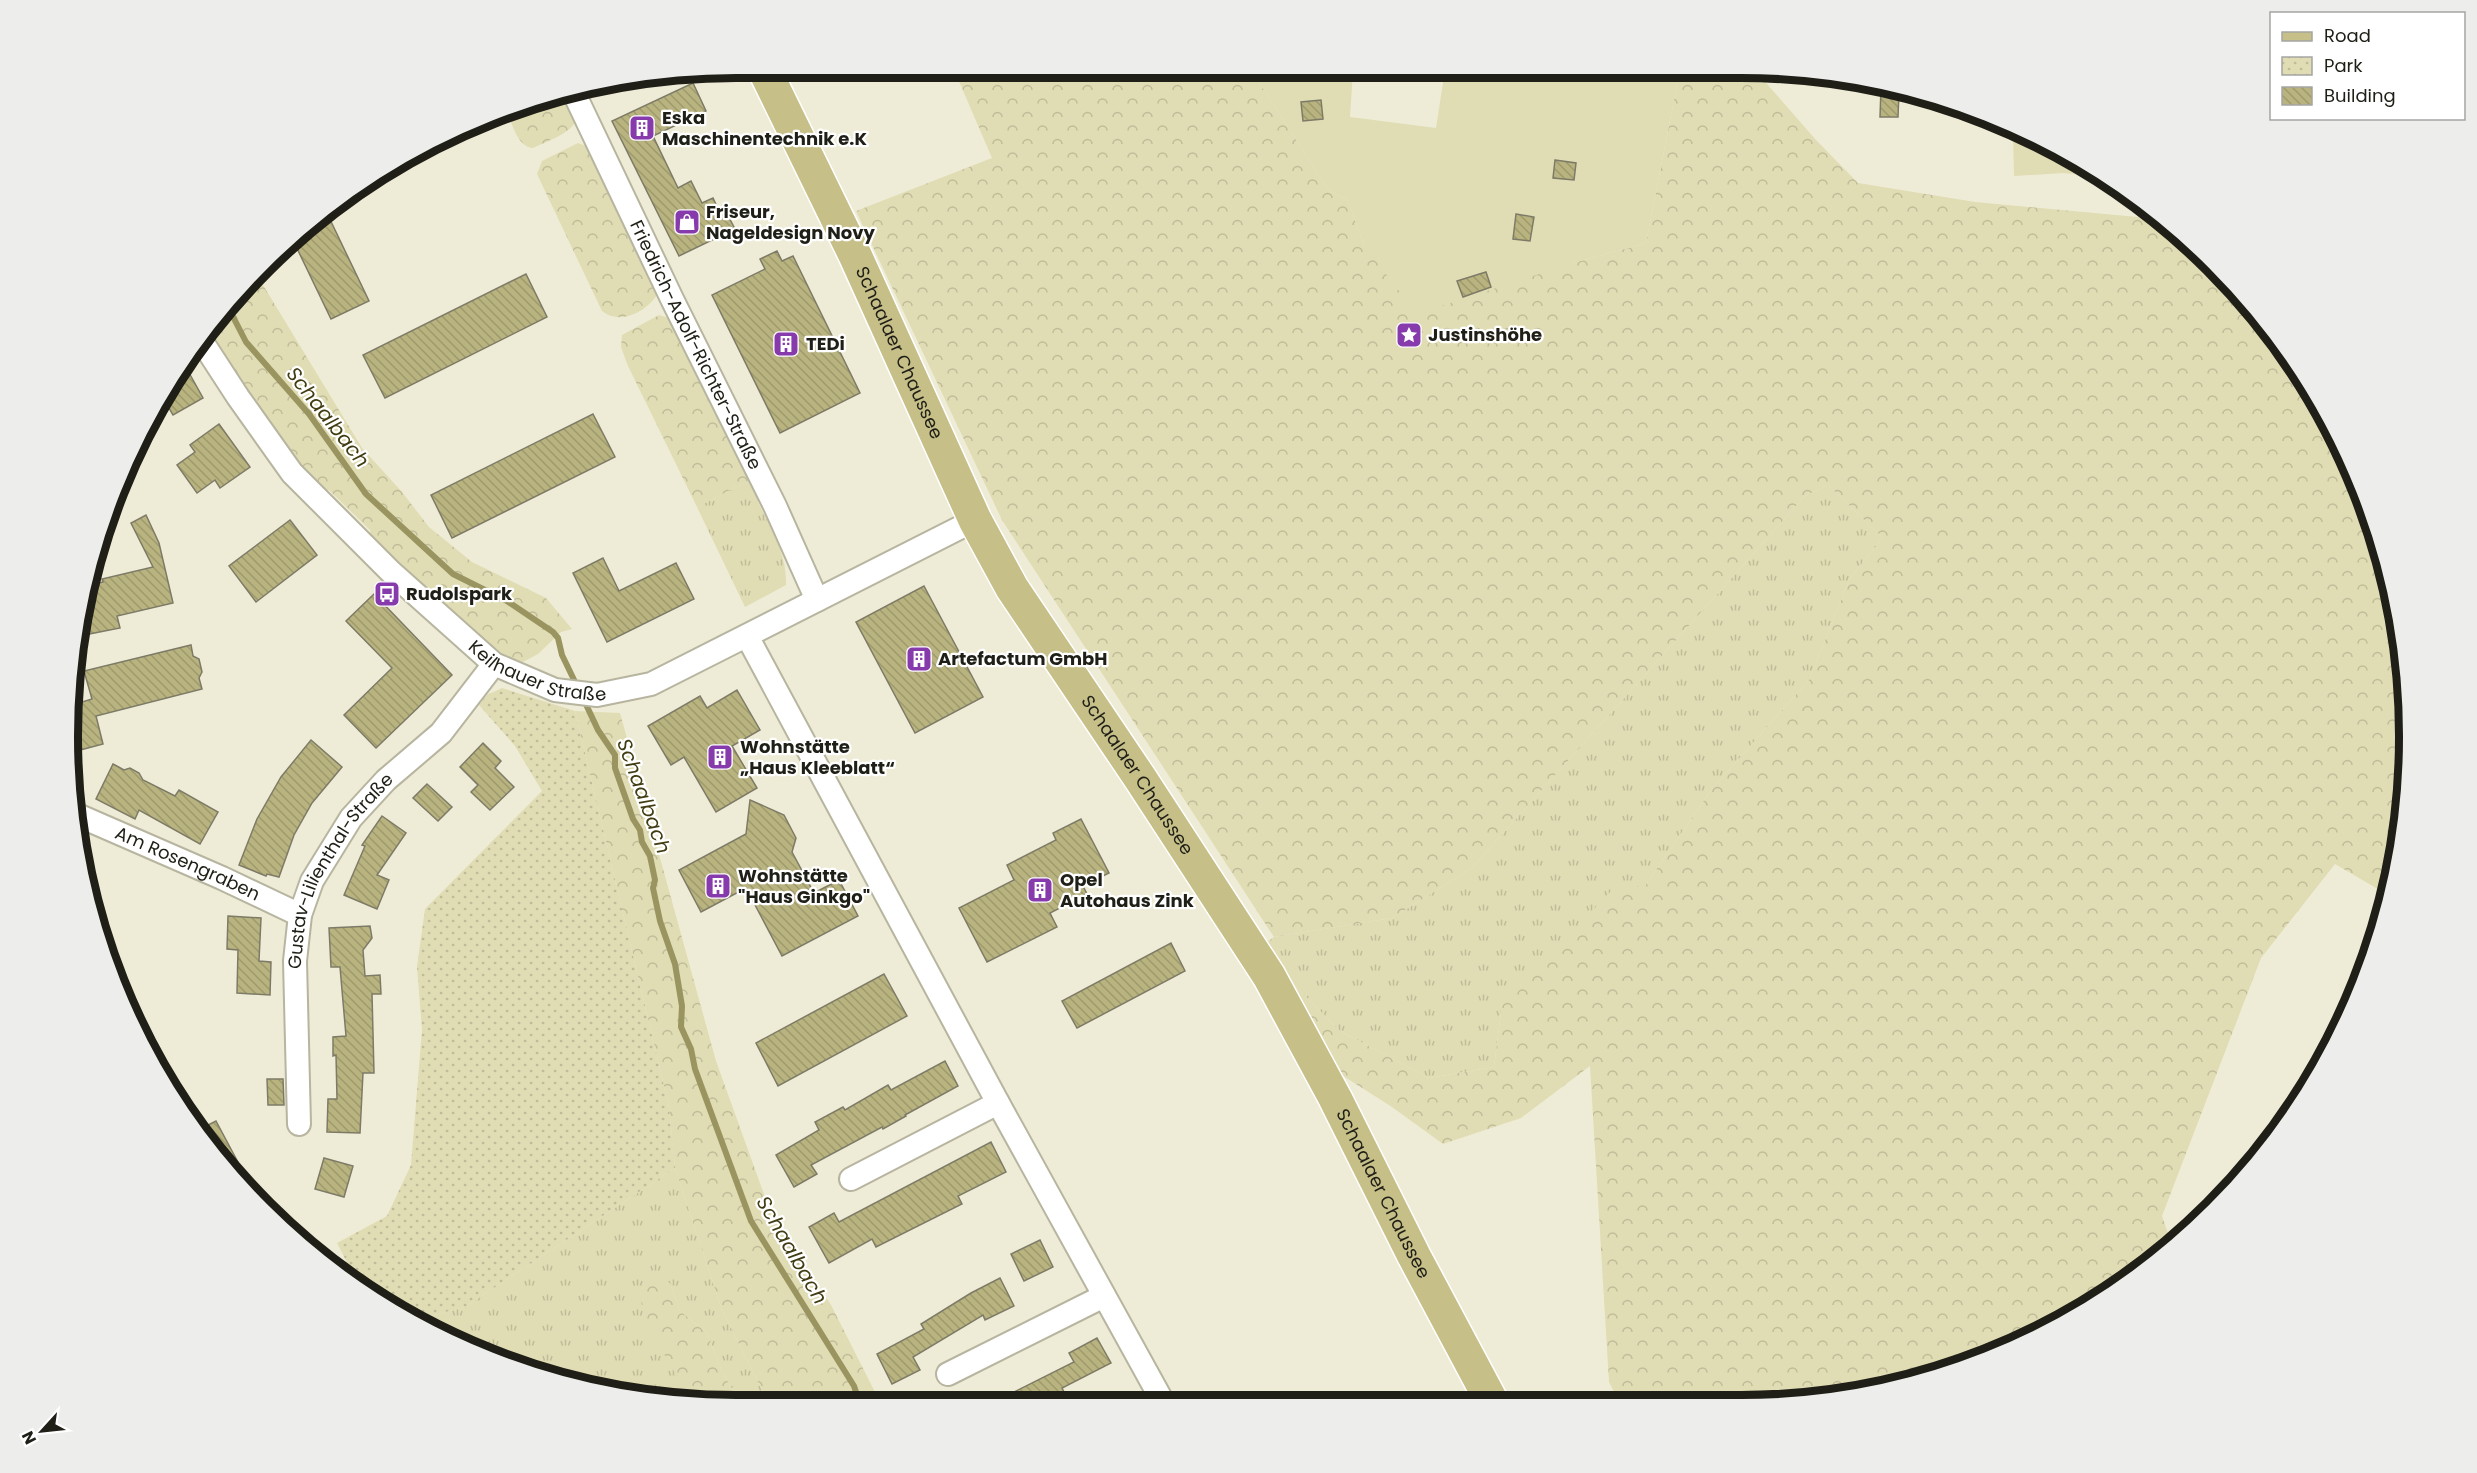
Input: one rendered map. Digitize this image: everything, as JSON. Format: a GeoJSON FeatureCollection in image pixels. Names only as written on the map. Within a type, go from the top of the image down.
{"type":"FeatureCollection","features":[{"type":"Feature","properties":{"kind":"main road","name":"Schaalaer Chaussee"},"geometry":{"type":"LineString","coordinates":[[768,78],[855,255],[975,520],[1012,588],[1146,787],[1269,976],[1335,1098],[1414,1256],[1488,1395]]}},
{"type":"Feature","properties":{"kind":"street","name":"Friedrich-Adolf-Richter-Straße"},"geometry":{"type":"LineString","coordinates":[[576,98],[672,299],[775,506],[817,600]]}},
{"type":"Feature","properties":{"kind":"street","name":"Keilhauer Straße"},"geometry":{"type":"LineString","coordinates":[[206,347],[292,473],[391,572],[494,664],[555,690],[597,695],[651,684],[975,520]]}},
{"type":"Feature","properties":{"kind":"street"},"geometry":{"type":"LineString","coordinates":[[747,636],[998,1103],[1159,1395]]}},
{"type":"Feature","properties":{"kind":"street","name":"Gustav-Lilienthal-Straße"},"geometry":{"type":"LineString","coordinates":[[299,1124],[295,961],[300,915],[312,881],[351,818],[386,780],[441,733],[494,664]]}},
{"type":"Feature","properties":{"kind":"street","name":"Am Rosengraben"},"geometry":{"type":"LineString","coordinates":[[83,818],[300,915]]}},
{"type":"Feature","properties":{"kind":"street"},"geometry":{"type":"LineString","coordinates":[[850,1179],[998,1103]]}},
{"type":"Feature","properties":{"kind":"street"},"geometry":{"type":"LineString","coordinates":[[948,1374],[1104,1296]]}},
{"type":"Feature","properties":{"kind":"green space"},"geometry":{"type":"Polygon","coordinates":[[[958,78],[1256,78],[1329,191],[1348,201],[1365,247],[1573,263],[1646,243],[1678,78],[1762,79],[1816,140],[1858,183],[1975,202],[2146,218],[2175,241],[2236,302],[2288,371],[2331,445],[2349,485],[2377,566],[2393,651],[2398,693],[2399,736],[2398,780],[2393,822],[2381,891],[2335,864],[2261,958],[2162,1216],[2169,1237],[2106,1284],[2070,1307],[1992,1345],[1911,1373],[1869,1382],[1784,1394],[1616,1395],[1609,1382],[1590,1066],[1521,1118],[1443,1144],[1392,1107],[1337,1072],[1286,982],[1292,983],[1340,1031],[1429,1078],[1494,1067],[1502,1004],[1615,887],[1645,886],[1712,789],[1809,680],[1850,578],[1883,538],[1828,485],[1805,496],[1472,868],[1392,918],[1274,937],[1002,520],[856,211],[992,158],[958,78]]]}},
{"type":"Feature","properties":{"kind":"green space"},"geometry":{"type":"Polygon","coordinates":[[[1256,78],[1353,78],[1350,117],[1436,128],[1444,78],[1678,78],[1646,243],[1573,263],[1417,314],[1365,247],[1348,201],[1329,191],[1256,78]]]}},
{"type":"Feature","properties":{"kind":"green space"},"geometry":{"type":"Polygon","coordinates":[[[568,100],[575,120],[570,129],[564,133],[533,148],[527,147],[516,133],[510,119],[568,100]]]}},
{"type":"Feature","properties":{"kind":"green space"},"geometry":{"type":"Polygon","coordinates":[[[2013,137],[2084,175],[2063,173],[2014,176],[2013,137]]]}},
{"type":"Feature","properties":{"kind":"green space"},"geometry":{"type":"Polygon","coordinates":[[[578,143],[589,147],[658,293],[648,306],[625,317],[609,315],[602,311],[537,174],[542,161],[578,143]]]}},
{"type":"Feature","properties":{"kind":"green space"},"geometry":{"type":"Polygon","coordinates":[[[263,285],[362,448],[402,492],[429,527],[472,562],[546,598],[572,629],[561,632],[538,654],[521,663],[496,651],[367,536],[371,531],[329,490],[322,494],[259,412],[214,337],[241,302],[257,286],[263,285]]]}},
{"type":"Feature","properties":{"kind":"green space"},"geometry":{"type":"Polygon","coordinates":[[[659,315],[669,318],[752,479],[697,507],[628,366],[621,347],[622,335],[659,315]]]}},
{"type":"Feature","properties":{"kind":"green space"},"geometry":{"type":"Polygon","coordinates":[[[752,479],[760,497],[758,502],[781,552],[786,585],[745,607],[697,507],[752,479]]]}},
{"type":"Feature","properties":{"kind":"green space"},"geometry":{"type":"Polygon","coordinates":[[[1828,485],[1883,538],[1850,578],[1809,680],[1712,789],[1645,886],[1502,1004],[1494,1067],[1429,1078],[1340,1031],[1292,983],[1286,982],[1263,945],[1274,937],[1392,918],[1472,868],[1805,496],[1828,485]]]}},
{"type":"Feature","properties":{"kind":"green space"},"geometry":{"type":"Polygon","coordinates":[[[502,688],[575,711],[669,1107],[675,1168],[465,1307],[426,1317],[350,1269],[337,1243],[387,1216],[411,1165],[422,1030],[417,967],[425,909],[542,791],[515,746],[479,705],[487,695],[502,688]]]}},
{"type":"Feature","properties":{"kind":"green space"},"geometry":{"type":"Polygon","coordinates":[[[575,711],[620,713],[716,1061],[769,1208],[831,1305],[876,1395],[764,1395],[722,1310],[675,1168],[669,1107],[575,711]]]}},
{"type":"Feature","properties":{"kind":"green space"},"geometry":{"type":"Polygon","coordinates":[[[675,1168],[722,1310],[764,1395],[736,1395],[722,1372],[707,1333],[680,1311],[670,1283],[679,1379],[687,1393],[608,1382],[566,1373],[485,1345],[426,1317],[465,1307],[675,1168]]]}},
{"type":"Feature","properties":{"kind":"green space"},"geometry":{"type":"Polygon","coordinates":[[[653,1276],[670,1283],[680,1311],[707,1333],[722,1372],[736,1395],[687,1393],[644,1320],[640,1292],[653,1276]]]}},
{"type":"Feature","properties":{"kind":"building"},"geometry":{"type":"Polygon","coordinates":[[[693,83],[706,111],[653,136],[678,188],[691,181],[702,203],[713,198],[720,213],[725,210],[735,229],[679,256],[612,121],[693,83]]]}},
{"type":"Feature","properties":{"kind":"building"},"geometry":{"type":"Polygon","coordinates":[[[1881,94],[1899,97],[1898,117],[1880,117],[1881,94]]]}},
{"type":"Feature","properties":{"kind":"building"},"geometry":{"type":"Polygon","coordinates":[[[1321,100],[1323,119],[1303,121],[1301,102],[1321,100]]]}},
{"type":"Feature","properties":{"kind":"building"},"geometry":{"type":"Polygon","coordinates":[[[1555,160],[1576,163],[1574,180],[1553,178],[1555,160]]]}},
{"type":"Feature","properties":{"kind":"building"},"geometry":{"type":"Polygon","coordinates":[[[1516,214],[1534,217],[1530,241],[1513,239],[1516,214]]]}},
{"type":"Feature","properties":{"kind":"building"},"geometry":{"type":"Polygon","coordinates":[[[330,219],[369,301],[331,319],[296,247],[330,219]]]}},
{"type":"Feature","properties":{"kind":"building","name":"TEDi"},"geometry":{"type":"Polygon","coordinates":[[[777,251],[782,261],[793,256],[860,393],[780,433],[712,295],[765,269],[760,259],[777,251]]]}},
{"type":"Feature","properties":{"kind":"building"},"geometry":{"type":"Polygon","coordinates":[[[1486,272],[1491,287],[1463,297],[1457,281],[1486,272]]]}},
{"type":"Feature","properties":{"kind":"building"},"geometry":{"type":"Polygon","coordinates":[[[526,274],[547,317],[385,398],[363,355],[526,274]]]}},
{"type":"Feature","properties":{"kind":"building"},"geometry":{"type":"Polygon","coordinates":[[[188,372],[203,398],[173,415],[167,405],[188,372]]]}},
{"type":"Feature","properties":{"kind":"building"},"geometry":{"type":"Polygon","coordinates":[[[593,414],[615,457],[452,538],[431,495],[593,414]]]}},
{"type":"Feature","properties":{"kind":"building"},"geometry":{"type":"Polygon","coordinates":[[[219,424],[250,467],[220,488],[215,480],[197,493],[177,465],[195,452],[190,445],[219,424]]]}},
{"type":"Feature","properties":{"kind":"building"},"geometry":{"type":"Polygon","coordinates":[[[146,515],[159,543],[173,603],[117,616],[120,628],[89,634],[88,628],[92,603],[95,602],[94,596],[96,584],[103,582],[102,579],[153,567],[131,523],[146,515]]]}},
{"type":"Feature","properties":{"kind":"building"},"geometry":{"type":"Polygon","coordinates":[[[290,520],[317,555],[256,602],[229,566],[290,520]]]}},
{"type":"Feature","properties":{"kind":"building"},"geometry":{"type":"Polygon","coordinates":[[[603,558],[619,591],[676,563],[694,599],[607,642],[573,573],[603,558]]]}},
{"type":"Feature","properties":{"kind":"building","name":"Artefactum GmbH"},"geometry":{"type":"Polygon","coordinates":[[[924,586],[983,697],[915,733],[856,622],[924,586]]]}},
{"type":"Feature","properties":{"kind":"building"},"geometry":{"type":"Polygon","coordinates":[[[374,594],[452,675],[376,748],[344,715],[392,668],[346,621],[374,594]]]}},
{"type":"Feature","properties":{"kind":"building"},"geometry":{"type":"Polygon","coordinates":[[[191,645],[193,656],[199,659],[202,672],[199,678],[202,689],[96,716],[103,744],[78,751],[79,703],[92,699],[84,671],[191,645]]]}},
{"type":"Feature","properties":{"kind":"building","name":"Wohnstätte „Haus Kleeblatt“"},"geometry":{"type":"Polygon","coordinates":[[[737,690],[760,730],[732,746],[757,788],[716,812],[684,757],[671,765],[648,726],[700,696],[707,708],[737,690]]]}},
{"type":"Feature","properties":{"kind":"building"},"geometry":{"type":"Polygon","coordinates":[[[311,740],[342,767],[312,803],[294,835],[279,877],[267,874],[266,876],[239,865],[257,819],[281,777],[311,740]]]}},
{"type":"Feature","properties":{"kind":"building"},"geometry":{"type":"Polygon","coordinates":[[[483,743],[501,761],[495,768],[514,787],[490,810],[471,792],[478,785],[460,767],[483,743]]]}},
{"type":"Feature","properties":{"kind":"building"},"geometry":{"type":"Polygon","coordinates":[[[113,764],[124,770],[130,768],[139,773],[143,780],[175,796],[179,790],[218,812],[200,844],[139,810],[135,819],[96,799],[113,764]]]}},
{"type":"Feature","properties":{"kind":"building"},"geometry":{"type":"Polygon","coordinates":[[[427,784],[452,807],[438,821],[413,798],[427,784]]]}},
{"type":"Feature","properties":{"kind":"building","name":"Wohnstätte \"Haus Ginkgo\""},"geometry":{"type":"Polygon","coordinates":[[[750,800],[784,815],[796,838],[792,852],[814,893],[839,880],[858,916],[782,956],[746,888],[701,912],[679,870],[746,834],[750,800]]]}},
{"type":"Feature","properties":{"kind":"building"},"geometry":{"type":"Polygon","coordinates":[[[382,816],[406,833],[377,875],[389,880],[377,909],[344,895],[365,846],[362,845],[382,816]]]}},
{"type":"Feature","properties":{"kind":"building","name":"Opel Autohaus Zink"},"geometry":{"type":"Polygon","coordinates":[[[1081,819],[1109,873],[1083,886],[1087,894],[1050,913],[1057,927],[987,962],[959,908],[1014,880],[1007,865],[1056,840],[1053,833],[1081,819]]]}},
{"type":"Feature","properties":{"kind":"building"},"geometry":{"type":"Polygon","coordinates":[[[228,916],[261,918],[259,961],[271,962],[270,995],[237,993],[238,950],[227,949],[228,916]]]}},
{"type":"Feature","properties":{"kind":"building"},"geometry":{"type":"Polygon","coordinates":[[[370,926],[372,938],[363,950],[365,976],[380,975],[381,994],[372,994],[374,1073],[363,1073],[360,1133],[327,1132],[328,1099],[337,1099],[336,1055],[333,1056],[333,1037],[346,1036],[340,967],[331,967],[329,928],[370,926]]]}},
{"type":"Feature","properties":{"kind":"building"},"geometry":{"type":"Polygon","coordinates":[[[1171,943],[1185,971],[1077,1028],[1062,1001],[1171,943]]]}},
{"type":"Feature","properties":{"kind":"building"},"geometry":{"type":"Polygon","coordinates":[[[884,974],[907,1016],[778,1086],[756,1043],[884,974]]]}},
{"type":"Feature","properties":{"kind":"building"},"geometry":{"type":"Polygon","coordinates":[[[945,1061],[958,1086],[883,1129],[882,1127],[811,1165],[817,1174],[794,1187],[776,1155],[819,1130],[815,1122],[843,1107],[845,1110],[888,1085],[891,1090],[945,1061]]]}},
{"type":"Feature","properties":{"kind":"building"},"geometry":{"type":"Polygon","coordinates":[[[267,1079],[283,1079],[284,1105],[268,1105],[267,1079]]]}},
{"type":"Feature","properties":{"kind":"building"},"geometry":{"type":"Polygon","coordinates":[[[216,1121],[245,1175],[214,1137],[206,1126],[216,1121]]]}},
{"type":"Feature","properties":{"kind":"building"},"geometry":{"type":"Polygon","coordinates":[[[991,1142],[1006,1172],[958,1196],[962,1204],[876,1247],[872,1239],[829,1263],[809,1227],[834,1213],[839,1222],[991,1142]]]}},
{"type":"Feature","properties":{"kind":"building"},"geometry":{"type":"Polygon","coordinates":[[[324,1158],[353,1166],[344,1197],[315,1189],[324,1158]]]}},
{"type":"Feature","properties":{"kind":"building"},"geometry":{"type":"Polygon","coordinates":[[[1040,1240],[1053,1267],[1024,1281],[1011,1254],[1040,1240]]]}},
{"type":"Feature","properties":{"kind":"building"},"geometry":{"type":"Polygon","coordinates":[[[1000,1278],[1014,1306],[985,1320],[983,1315],[913,1357],[920,1370],[892,1384],[877,1354],[924,1329],[921,1324],[1000,1278]]]}},
{"type":"Feature","properties":{"kind":"building"},"geometry":{"type":"Polygon","coordinates":[[[1097,1338],[1111,1363],[1062,1388],[1065,1394],[1063,1395],[1008,1395],[1074,1362],[1069,1353],[1097,1338]]]}},
{"type":"Feature","properties":{"kind":"waterway","name":"Schaalbach"},"geometry":{"type":"LineString","coordinates":[[232,314],[246,342],[309,414],[366,494],[453,574],[507,601],[553,632],[558,638],[562,655],[577,686]]}},
{"type":"Feature","properties":{"kind":"waterway","name":"Schaalbach"},"geometry":{"type":"LineString","coordinates":[[583,698],[598,730],[615,755],[615,768],[633,819],[640,830],[642,842],[650,856],[655,880],[653,888],[660,921],[675,964],[682,1006],[681,1027],[691,1049],[695,1069],[751,1221],[854,1386],[857,1395]]}},
{"type":"Feature","properties":{"kind":"place","name":"Eska Maschinentechnik e.K"},"geometry":{"type":"Point","coordinates":[642,128]}},
{"type":"Feature","properties":{"kind":"place","name":"Friseur, Nageldesign Novy"},"geometry":{"type":"Point","coordinates":[687,222]}},
{"type":"Feature","properties":{"kind":"place","name":"Justinshöhe"},"geometry":{"type":"Point","coordinates":[1409,335]}},
{"type":"Feature","properties":{"kind":"place","name":"TEDi"},"geometry":{"type":"Point","coordinates":[786,344]}},
{"type":"Feature","properties":{"kind":"place","name":"Rudolspark"},"geometry":{"type":"Point","coordinates":[387,594]}},
{"type":"Feature","properties":{"kind":"place","name":"Artefactum GmbH"},"geometry":{"type":"Point","coordinates":[919,659]}},
{"type":"Feature","properties":{"kind":"place","name":"Wohnstätte „Haus Kleeblatt“"},"geometry":{"type":"Point","coordinates":[720,757]}},
{"type":"Feature","properties":{"kind":"place","name":"Wohnstätte \"Haus Ginkgo\""},"geometry":{"type":"Point","coordinates":[718,886]}},
{"type":"Feature","properties":{"kind":"place","name":"Opel Autohaus Zink"},"geometry":{"type":"Point","coordinates":[1040,890]}}]}
